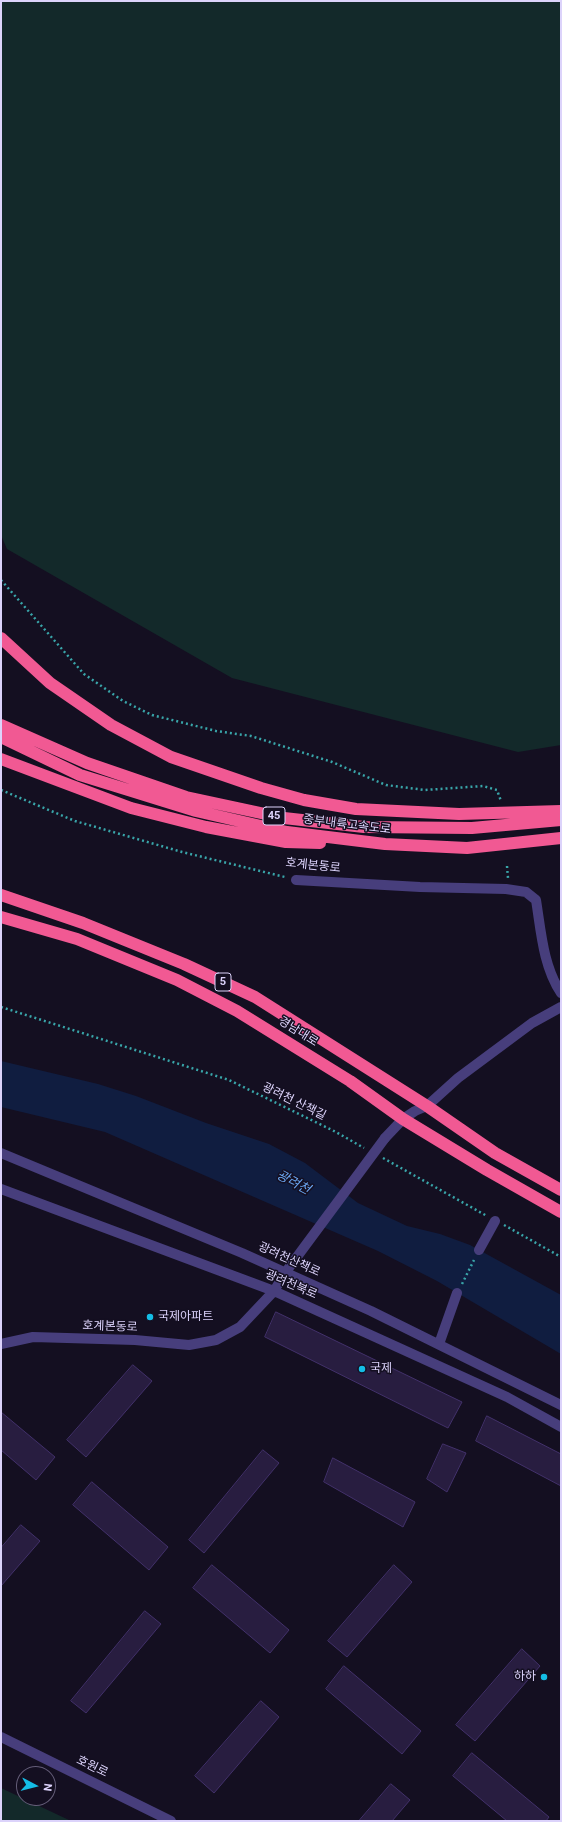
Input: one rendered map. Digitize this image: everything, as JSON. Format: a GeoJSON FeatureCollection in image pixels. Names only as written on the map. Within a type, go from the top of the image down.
{"type":"FeatureCollection","features":[{"type":"Feature","properties":{"kind":"highway"},"geometry":{"type":"LineString","coordinates":[[1,638],[50,683],[111,725],[171,757],[261,788],[304,800],[356,809],[459,814],[561,810]]}},
{"type":"Feature","properties":{"kind":"highway","name":"중부내륙고속도로"},"geometry":{"type":"LineString","coordinates":[[1,725],[87,763],[186,797],[284,818],[364,827],[472,828],[561,820]]}},
{"type":"Feature","properties":{"kind":"highway","name":"중부내륙고속도로"},"geometry":{"type":"LineString","coordinates":[[1,737],[80,775],[196,811],[287,832],[385,844],[466,848],[561,838]]}},
{"type":"Feature","properties":{"kind":"highway"},"geometry":{"type":"LineString","coordinates":[[1,759],[131,808],[206,827],[286,842],[385,844]]}},
{"type":"Feature","properties":{"kind":"highway","name":"경남대로"},"geometry":{"type":"LineString","coordinates":[[1,895],[83,923],[184,964],[255,997],[427,1106],[495,1153],[561,1190]]}},
{"type":"Feature","properties":{"kind":"highway","name":"경남대로"},"geometry":{"type":"LineString","coordinates":[[1,916],[77,939],[177,980],[237,1011],[350,1081],[403,1119],[487,1170],[561,1212]]}},
{"type":"Feature","properties":{"kind":"street","name":"호계본동로"},"geometry":{"type":"LineString","coordinates":[[296,880],[420,887],[506,889],[526,892],[536,900],[544,953],[554,983],[561,993]]}},
{"type":"Feature","properties":{"kind":"street"},"geometry":{"type":"LineString","coordinates":[[427,1106],[458,1078],[532,1023],[561,1006]]}},
{"type":"Feature","properties":{"kind":"street","name":"호계본동로"},"geometry":{"type":"LineString","coordinates":[[1,1344],[33,1336],[189,1344],[216,1340],[240,1327],[274,1291],[285,1273],[385,1138],[403,1119],[415,1111],[427,1106]]}},
{"type":"Feature","properties":{"kind":"street","name":"광려천산책로"},"geometry":{"type":"LineString","coordinates":[[1,1153],[285,1273],[439,1344],[561,1405]]}},
{"type":"Feature","properties":{"kind":"street","name":"광려천북로"},"geometry":{"type":"LineString","coordinates":[[1,1189],[274,1291],[507,1397],[561,1427]]}},
{"type":"Feature","properties":{"kind":"street"},"geometry":{"type":"LineString","coordinates":[[479,1250],[495,1221]]}},
{"type":"Feature","properties":{"kind":"street"},"geometry":{"type":"LineString","coordinates":[[439,1344],[457,1293]]}},
{"type":"Feature","properties":{"kind":"street","name":"호원로"},"geometry":{"type":"LineString","coordinates":[[1,1737],[172,1821]]}},
{"type":"Feature","properties":{"kind":"path"},"geometry":{"type":"LineString","coordinates":[[1,580],[84,674],[123,701],[152,715],[216,731],[252,736],[332,762],[386,785],[425,790],[483,786],[497,790],[502,804]]}},
{"type":"Feature","properties":{"kind":"path","name":"호계본동로"},"geometry":{"type":"LineString","coordinates":[[1,790],[75,821],[182,852],[296,880]]}},
{"type":"Feature","properties":{"kind":"path","name":"광려천 산책길"},"geometry":{"type":"LineString","coordinates":[[1,1007],[229,1080],[336,1132],[370,1152]]}},
{"type":"Feature","properties":{"kind":"path"},"geometry":{"type":"LineString","coordinates":[[377,1155],[561,1257]]}},
{"type":"Feature","properties":{"kind":"path"},"geometry":{"type":"LineString","coordinates":[[457,1293],[479,1250]]}},
{"type":"Feature","properties":{"kind":"green space"},"geometry":{"type":"Polygon","coordinates":[[[1,1],[561,1],[561,745],[518,752],[232,678],[7,549],[1,535],[1,1]]]}},
{"type":"Feature","properties":{"kind":"green space"},"geometry":{"type":"Polygon","coordinates":[[[1,1788],[16,1795],[16,1806],[39,1806],[71,1821],[1,1821],[1,1788]]]}},
{"type":"Feature","properties":{"kind":"water","name":"광려천"},"geometry":{"type":"Polygon","coordinates":[[[1,1061],[98,1084],[136,1096],[206,1123],[269,1144],[305,1163],[358,1203],[407,1226],[440,1234],[470,1245],[561,1295],[561,1354],[437,1281],[378,1251],[105,1132],[1,1107],[1,1061]]]}},
{"type":"Feature","properties":{"kind":"building","name":"국제"},"geometry":{"type":"Polygon","coordinates":[[[276,1312],[462,1402],[448,1428],[265,1337],[276,1312]]]}},
{"type":"Feature","properties":{"kind":"building"},"geometry":{"type":"Polygon","coordinates":[[[133,1365],[152,1381],[86,1457],[67,1440],[133,1365]]]}},
{"type":"Feature","properties":{"kind":"building"},"geometry":{"type":"Polygon","coordinates":[[[1,1412],[55,1457],[36,1480],[1,1450],[1,1412]]]}},
{"type":"Feature","properties":{"kind":"building"},"geometry":{"type":"Polygon","coordinates":[[[487,1416],[561,1454],[561,1486],[476,1441],[487,1416]]]}},
{"type":"Feature","properties":{"kind":"building"},"geometry":{"type":"Polygon","coordinates":[[[443,1444],[466,1453],[447,1492],[427,1479],[443,1444]]]}},
{"type":"Feature","properties":{"kind":"building"},"geometry":{"type":"Polygon","coordinates":[[[263,1450],[279,1463],[204,1553],[189,1540],[263,1450]]]}},
{"type":"Feature","properties":{"kind":"building"},"geometry":{"type":"Polygon","coordinates":[[[333,1458],[415,1502],[403,1527],[324,1482],[333,1458]]]}},
{"type":"Feature","properties":{"kind":"building"},"geometry":{"type":"Polygon","coordinates":[[[92,1482],[168,1547],[149,1570],[73,1505],[92,1482]]]}},
{"type":"Feature","properties":{"kind":"building"},"geometry":{"type":"Polygon","coordinates":[[[21,1525],[40,1541],[1,1586],[1,1548],[21,1525]]]}},
{"type":"Feature","properties":{"kind":"building"},"geometry":{"type":"Polygon","coordinates":[[[212,1565],[289,1630],[270,1653],[193,1588],[212,1565]]]}},
{"type":"Feature","properties":{"kind":"building"},"geometry":{"type":"Polygon","coordinates":[[[394,1565],[412,1582],[347,1657],[328,1641],[394,1565]]]}},
{"type":"Feature","properties":{"kind":"building"},"geometry":{"type":"Polygon","coordinates":[[[145,1611],[161,1624],[86,1713],[71,1701],[145,1611]]]}},
{"type":"Feature","properties":{"kind":"building"},"geometry":{"type":"Polygon","coordinates":[[[522,1649],[540,1666],[475,1741],[456,1725],[522,1649]]]}},
{"type":"Feature","properties":{"kind":"building"},"geometry":{"type":"Polygon","coordinates":[[[344,1666],[421,1731],[402,1754],[326,1689],[344,1666]]]}},
{"type":"Feature","properties":{"kind":"building"},"geometry":{"type":"Polygon","coordinates":[[[261,1701],[279,1717],[214,1793],[195,1776],[261,1701]]]}},
{"type":"Feature","properties":{"kind":"building"},"geometry":{"type":"Polygon","coordinates":[[[472,1753],[549,1817],[546,1821],[507,1821],[453,1776],[472,1753]]]}},
{"type":"Feature","properties":{"kind":"building"},"geometry":{"type":"Polygon","coordinates":[[[391,1784],[410,1800],[392,1821],[359,1821],[391,1784]]]}},
{"type":"Feature","properties":{"kind":"place","name":"국제아파트"},"geometry":{"type":"Point","coordinates":[150,1317]}},
{"type":"Feature","properties":{"kind":"place","name":"국제"},"geometry":{"type":"Point","coordinates":[362,1369]}},
{"type":"Feature","properties":{"kind":"place","name":"하하"},"geometry":{"type":"Point","coordinates":[544,1677]}}]}
